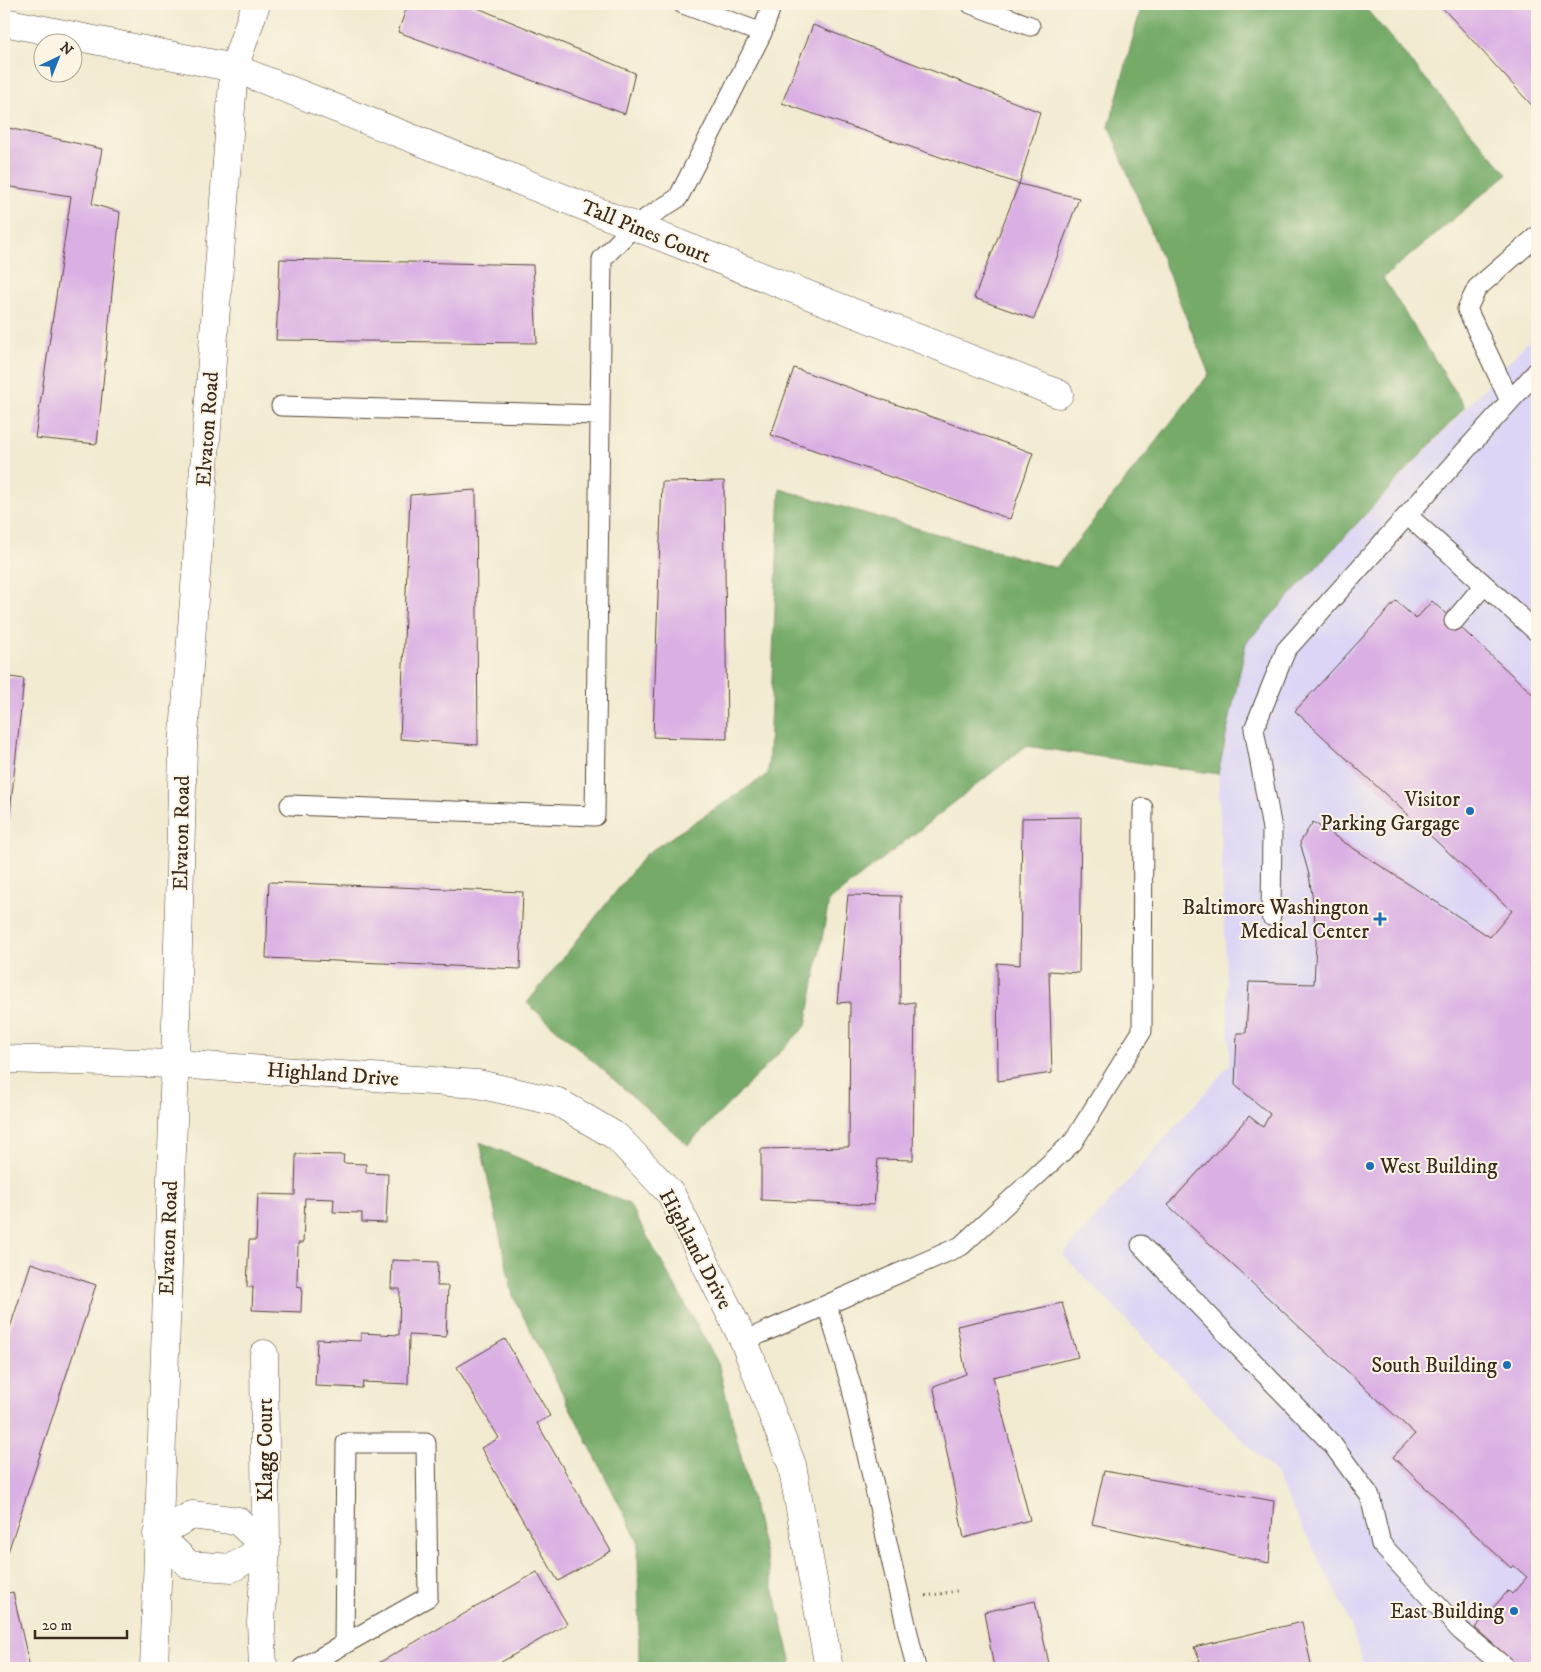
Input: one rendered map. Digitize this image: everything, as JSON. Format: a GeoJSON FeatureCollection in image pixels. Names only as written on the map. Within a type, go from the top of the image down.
{"type":"FeatureCollection","features":[{"type":"Feature","properties":{"kind":"street","name":"Elvaton Road"},"geometry":{"type":"LineString","coordinates":[[154,1668],[175,1064],[183,747],[234,68],[256,4]]}},
{"type":"Feature","properties":{"kind":"street","name":"Tall Pines Court"},"geometry":{"type":"LineString","coordinates":[[4,22],[234,68],[1059,394]]}},
{"type":"Feature","properties":{"kind":"street","name":"Highland Drive"},"geometry":{"type":"LineString","coordinates":[[4,1059],[175,1064],[478,1084],[558,1102],[617,1137],[671,1194],[744,1341],[792,1465],[829,1668]]}},
{"type":"Feature","properties":{"kind":"street","name":"Klagg Court"},"geometry":{"type":"LineString","coordinates":[[263,1668],[261,1622],[266,1547],[264,1354]]}},
{"type":"Feature","properties":{"kind":"street"},"geometry":{"type":"LineString","coordinates":[[192,1514],[238,1520],[266,1547],[232,1568],[189,1565],[158,1534],[192,1514]]}},
{"type":"Feature","properties":{"kind":"lane"},"geometry":{"type":"LineString","coordinates":[[683,4],[762,33]]}},
{"type":"Feature","properties":{"kind":"lane"},"geometry":{"type":"LineString","coordinates":[[290,804],[594,816],[602,259],[634,226],[678,198],[762,33],[772,4]]}},
{"type":"Feature","properties":{"kind":"lane"},"geometry":{"type":"LineString","coordinates":[[971,4],[1030,26]]}},
{"type":"Feature","properties":{"kind":"lane"},"geometry":{"type":"LineString","coordinates":[[1510,401],[1467,309],[1477,288],[1537,236]]}},
{"type":"Feature","properties":{"kind":"lane"},"geometry":{"type":"LineString","coordinates":[[1271,916],[1272,830],[1254,729],[1286,650],[1537,371]]}},
{"type":"Feature","properties":{"kind":"lane"},"geometry":{"type":"LineString","coordinates":[[281,406],[600,414]]}},
{"type":"Feature","properties":{"kind":"lane"},"geometry":{"type":"LineString","coordinates":[[1407,516],[1537,632]]}},
{"type":"Feature","properties":{"kind":"lane"},"geometry":{"type":"LineString","coordinates":[[1454,621],[1484,584]]}},
{"type":"Feature","properties":{"kind":"lane"},"geometry":{"type":"LineString","coordinates":[[744,1341],[961,1246],[1073,1142],[1142,1031],[1144,808]]}},
{"type":"Feature","properties":{"kind":"lane"},"geometry":{"type":"LineString","coordinates":[[1141,1245],[1332,1444],[1370,1496],[1381,1544],[1461,1631],[1506,1668]]}},
{"type":"Feature","properties":{"kind":"lane"},"geometry":{"type":"LineString","coordinates":[[827,1304],[851,1385],[916,1668]]}},
{"type":"Feature","properties":{"kind":"lane"},"geometry":{"type":"LineString","coordinates":[[302,1668],[428,1597],[426,1443],[346,1443],[344,1644]]}},
{"type":"Feature","properties":{"kind":"path"},"geometry":{"type":"LineString","coordinates":[[900,1599],[957,1592]]}},
{"type":"Feature","properties":{"kind":"shaded area","name":"Baltimore Washington Medical Center"},"geometry":{"type":"Polygon","coordinates":[[[1537,332],[1537,1668],[1365,1668],[1346,1612],[1274,1472],[1063,1255],[1230,1064],[1218,774],[1246,643],[1537,332]]]}},
{"type":"Feature","properties":{"kind":"green space"},"geometry":{"type":"Polygon","coordinates":[[[1142,4],[1362,4],[1507,174],[1383,278],[1465,407],[1246,643],[1218,774],[1026,746],[829,901],[806,1026],[688,1145],[527,1003],[646,854],[768,774],[780,489],[1056,568],[1209,374],[1109,127],[1142,4]]]}},
{"type":"Feature","properties":{"kind":"green space"},"geometry":{"type":"Polygon","coordinates":[[[480,1142],[629,1204],[718,1363],[793,1668],[639,1668],[638,1541],[513,1296],[480,1142]]]}},
{"type":"Feature","properties":{"kind":"building"},"geometry":{"type":"Polygon","coordinates":[[[408,4],[468,4],[635,73],[625,114],[398,32],[408,4]]]}},
{"type":"Feature","properties":{"kind":"building"},"geometry":{"type":"Polygon","coordinates":[[[1439,4],[1537,4],[1537,111],[1439,4]]]}},
{"type":"Feature","properties":{"kind":"building"},"geometry":{"type":"Polygon","coordinates":[[[813,25],[1040,112],[1019,184],[782,103],[813,25]]]}},
{"type":"Feature","properties":{"kind":"building"},"geometry":{"type":"Polygon","coordinates":[[[4,127],[102,149],[92,204],[120,212],[97,444],[35,438],[71,196],[4,186],[4,127]]]}},
{"type":"Feature","properties":{"kind":"building"},"geometry":{"type":"Polygon","coordinates":[[[1019,184],[1079,198],[1034,319],[974,298],[1019,184]]]}},
{"type":"Feature","properties":{"kind":"building"},"geometry":{"type":"Polygon","coordinates":[[[280,259],[533,265],[537,343],[276,340],[280,259]]]}},
{"type":"Feature","properties":{"kind":"building"},"geometry":{"type":"Polygon","coordinates":[[[794,368],[1033,453],[1010,519],[771,435],[794,368]]]}},
{"type":"Feature","properties":{"kind":"building"},"geometry":{"type":"Polygon","coordinates":[[[724,481],[727,739],[653,737],[662,482],[724,481]]]}},
{"type":"Feature","properties":{"kind":"building"},"geometry":{"type":"Polygon","coordinates":[[[476,490],[478,745],[400,739],[410,495],[476,490]]]}},
{"type":"Feature","properties":{"kind":"building","name":"West Building"},"geometry":{"type":"Polygon","coordinates":[[[1396,601],[1416,619],[1432,601],[1537,698],[1537,1658],[1528,1668],[1520,1668],[1475,1628],[1508,1591],[1512,1594],[1527,1577],[1513,1565],[1511,1568],[1393,1457],[1415,1434],[1168,1205],[1249,1116],[1263,1127],[1270,1114],[1235,1085],[1237,1033],[1246,1033],[1249,982],[1314,984],[1316,943],[1314,908],[1309,875],[1300,842],[1313,822],[1490,937],[1512,911],[1295,711],[1396,601]]]}},
{"type":"Feature","properties":{"kind":"building"},"geometry":{"type":"Polygon","coordinates":[[[4,676],[24,679],[5,861],[4,861],[4,676]]]}},
{"type":"Feature","properties":{"kind":"building"},"geometry":{"type":"Polygon","coordinates":[[[1081,817],[1079,973],[1049,971],[1052,1073],[998,1081],[997,963],[1020,965],[1022,818],[1081,817]]]}},
{"type":"Feature","properties":{"kind":"building"},"geometry":{"type":"Polygon","coordinates":[[[269,882],[523,892],[520,969],[266,958],[269,882]]]}},
{"type":"Feature","properties":{"kind":"building"},"geometry":{"type":"Polygon","coordinates":[[[848,895],[901,896],[900,1004],[915,1002],[913,1160],[878,1159],[874,1205],[761,1200],[761,1149],[849,1147],[850,1002],[837,1003],[848,895]]]}},
{"type":"Feature","properties":{"kind":"building"},"geometry":{"type":"Polygon","coordinates":[[[296,1154],[344,1155],[343,1163],[366,1164],[366,1173],[388,1174],[386,1223],[362,1222],[362,1213],[333,1212],[334,1199],[305,1198],[303,1243],[298,1243],[297,1286],[302,1287],[301,1312],[252,1310],[253,1287],[247,1287],[249,1240],[256,1240],[258,1194],[295,1195],[296,1154]]]}},
{"type":"Feature","properties":{"kind":"building"},"geometry":{"type":"Polygon","coordinates":[[[392,1260],[438,1262],[437,1286],[448,1286],[446,1337],[409,1335],[408,1384],[363,1382],[362,1388],[315,1386],[317,1339],[361,1341],[361,1333],[399,1335],[400,1289],[391,1289],[392,1260]]]}},
{"type":"Feature","properties":{"kind":"building"},"geometry":{"type":"Polygon","coordinates":[[[31,1263],[96,1285],[8,1552],[4,1550],[4,1346],[31,1263]]]}},
{"type":"Feature","properties":{"kind":"building"},"geometry":{"type":"Polygon","coordinates":[[[1062,1303],[1078,1357],[993,1377],[1030,1520],[964,1538],[934,1389],[934,1386],[966,1374],[957,1326],[1062,1303]]]}},
{"type":"Feature","properties":{"kind":"building"},"geometry":{"type":"Polygon","coordinates":[[[505,1339],[550,1416],[537,1423],[611,1551],[558,1581],[481,1448],[499,1438],[457,1367],[505,1339]]]}},
{"type":"Feature","properties":{"kind":"building"},"geometry":{"type":"Polygon","coordinates":[[[1104,1471],[1274,1501],[1269,1563],[1092,1524],[1104,1471]]]}},
{"type":"Feature","properties":{"kind":"building"},"geometry":{"type":"Polygon","coordinates":[[[537,1572],[567,1624],[491,1668],[370,1668],[537,1572]]]}},
{"type":"Feature","properties":{"kind":"building"},"geometry":{"type":"Polygon","coordinates":[[[13,1592],[30,1668],[4,1668],[4,1594],[13,1592]]]}},
{"type":"Feature","properties":{"kind":"building"},"geometry":{"type":"Polygon","coordinates":[[[1035,1601],[1050,1668],[994,1668],[984,1612],[1035,1601]]]}},
{"type":"Feature","properties":{"kind":"building"},"geometry":{"type":"Polygon","coordinates":[[[1302,1622],[1312,1668],[1163,1668],[1200,1661],[1194,1647],[1302,1622]]]}},
{"type":"Feature","properties":{"kind":"place","name":"Visitor Parking Gargage"},"geometry":{"type":"Point","coordinates":[1470,811]}},
{"type":"Feature","properties":{"kind":"place","name":"Baltimore Washington Medical Center"},"geometry":{"type":"Point","coordinates":[1380,919]}},
{"type":"Feature","properties":{"kind":"place","name":"West Building"},"geometry":{"type":"Point","coordinates":[1370,1166]}},
{"type":"Feature","properties":{"kind":"place","name":"South Building"},"geometry":{"type":"Point","coordinates":[1507,1365]}},
{"type":"Feature","properties":{"kind":"place","name":"East Building"},"geometry":{"type":"Point","coordinates":[1514,1611]}}]}
